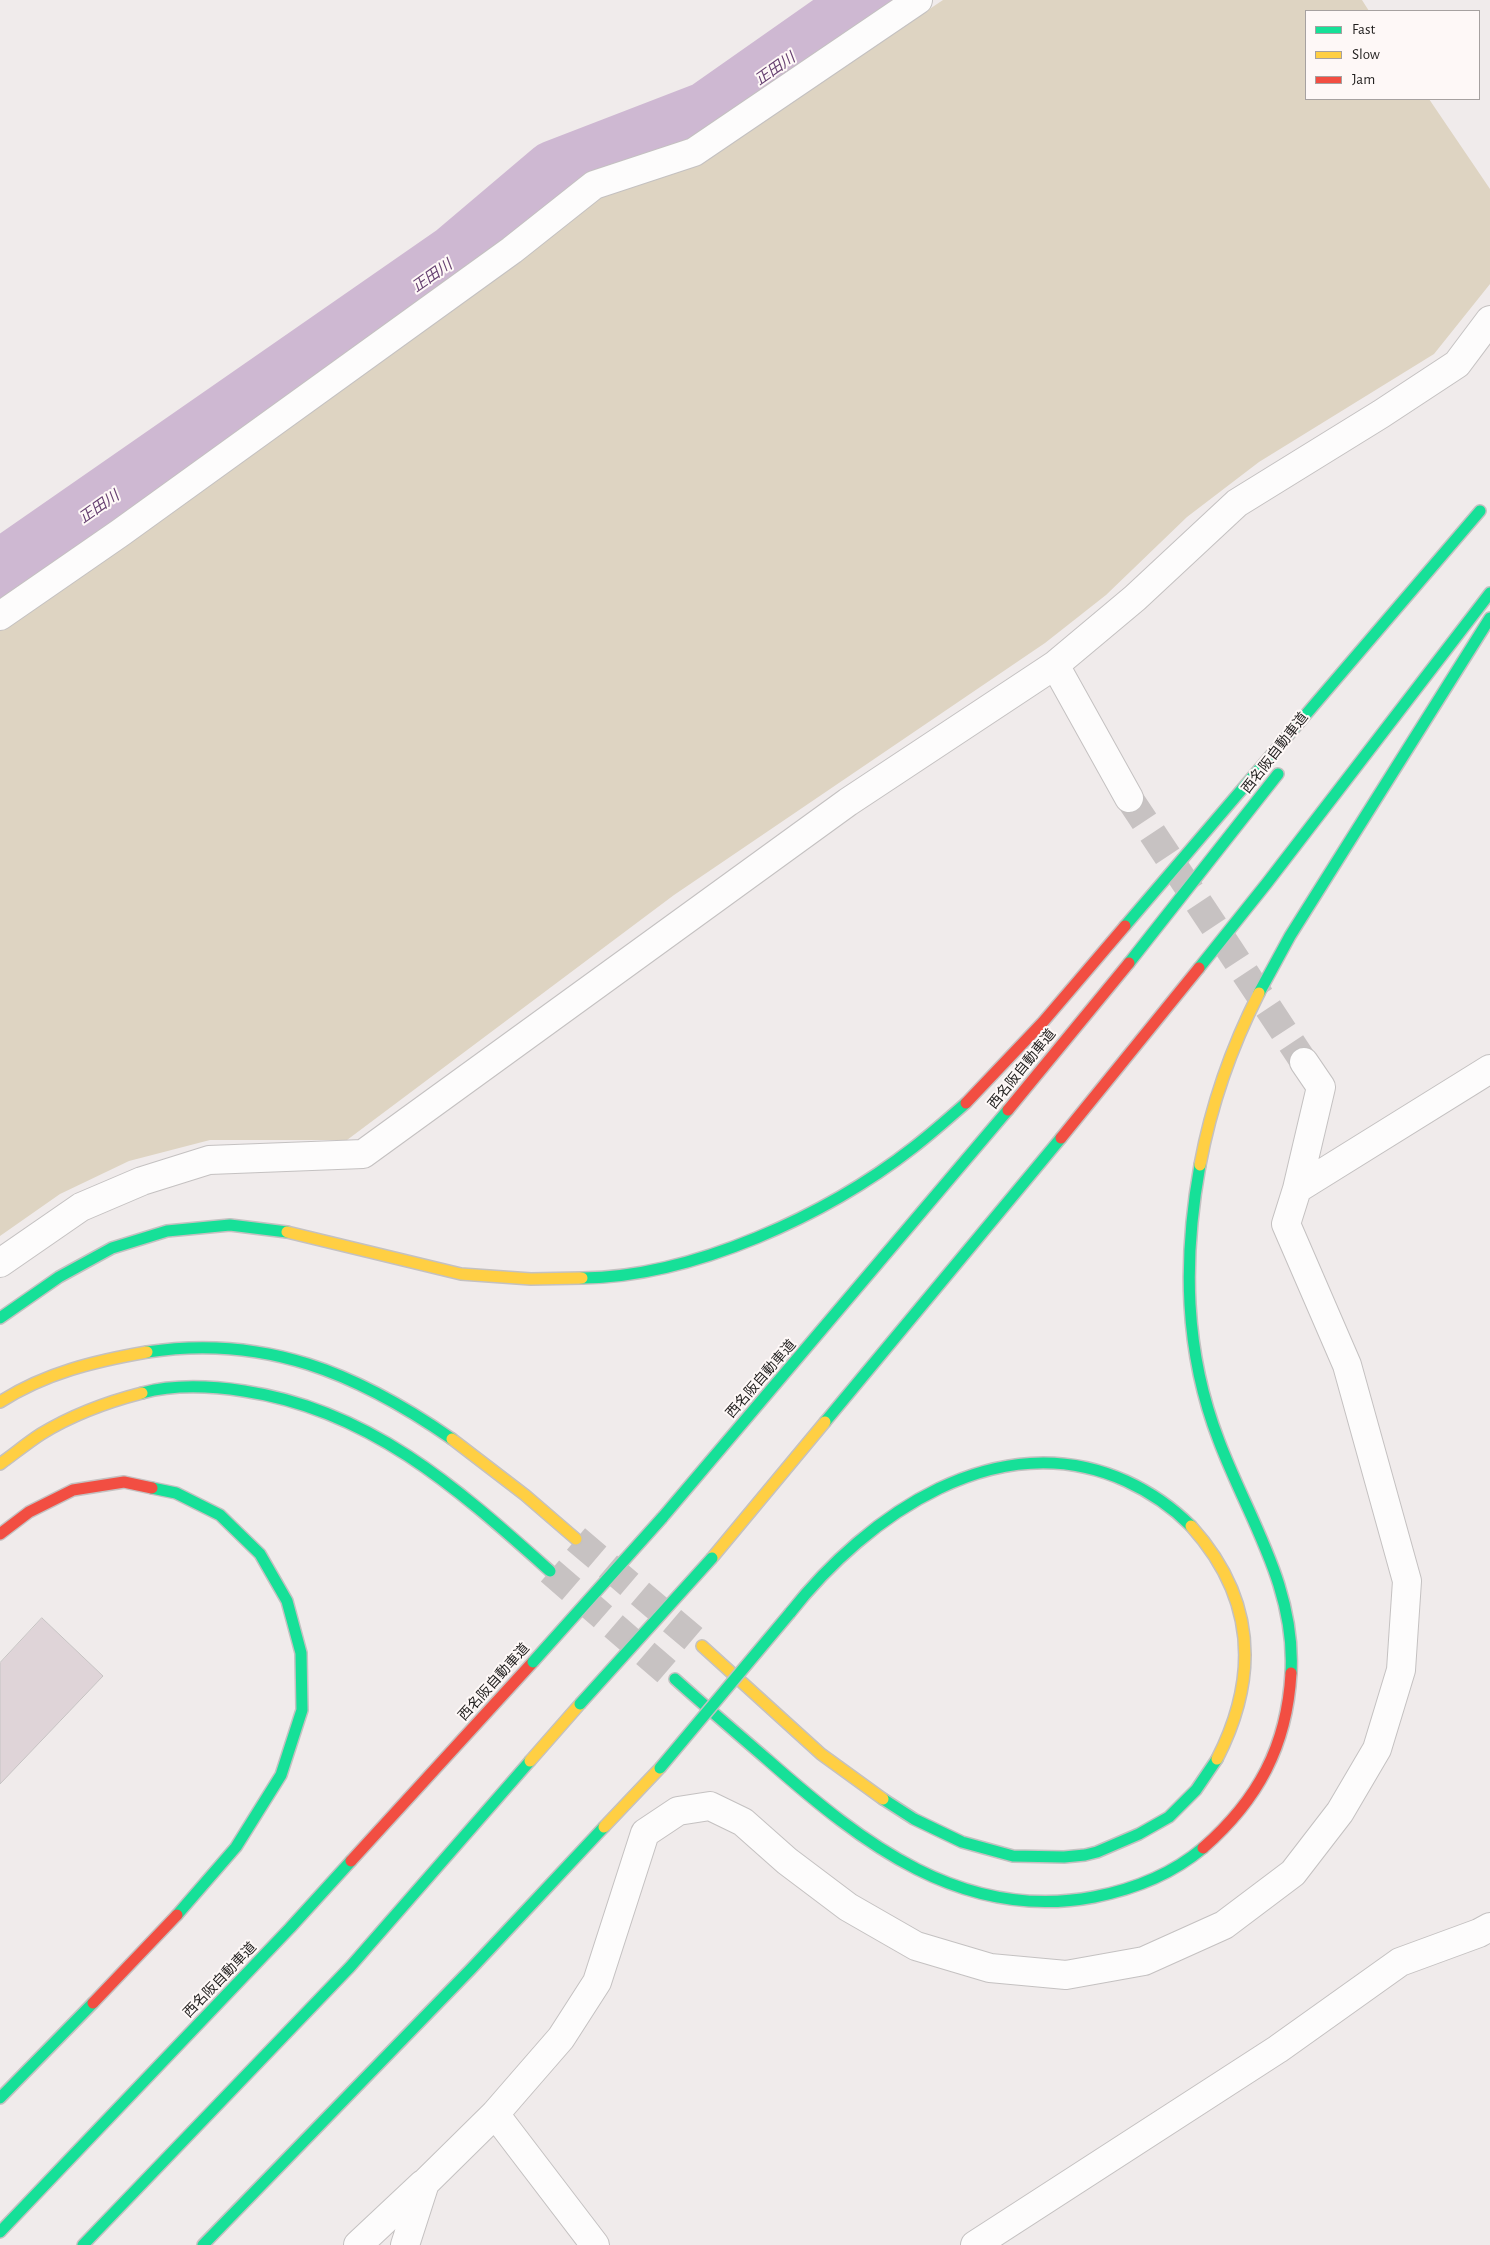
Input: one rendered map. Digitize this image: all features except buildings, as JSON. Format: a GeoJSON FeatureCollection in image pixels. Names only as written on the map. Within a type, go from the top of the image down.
{"type":"FeatureCollection","features":[{"type":"Feature","properties":{"kind":"highway"},"geometry":{"type":"LineString","coordinates":[[0,1318],[59,1277],[112,1248],[167,1231],[230,1225],[299,1234],[371,1254],[462,1274],[531,1279],[611,1278],[694,1260],[773,1231],[845,1194],[913,1148],[983,1087],[1043,1022],[1482,508],[1342,690]]}},
{"type":"Feature","properties":{"kind":"highway"},"geometry":{"type":"LineString","coordinates":[[83,2245],[350,1966],[580,1704],[712,1558],[1003,1210],[1242,914],[1490,593]]}},
{"type":"Feature","properties":{"kind":"highway"},"geometry":{"type":"LineString","coordinates":[[675,1679],[840,1823],[889,1856],[936,1881],[985,1897],[1038,1904],[1084,1900],[1130,1889],[1175,1869],[1215,1840],[1246,1807],[1271,1766],[1286,1720],[1293,1674],[1290,1626],[1279,1579],[1222,1451],[1206,1406],[1196,1360],[1189,1309],[1188,1253],[1204,1139],[1223,1078],[1242,1030],[1289,938],[1490,618]]}},
{"type":"Feature","properties":{"kind":"highway","name":"西名阪自動車道"},"geometry":{"type":"LineString","coordinates":[[0,2232],[290,1928],[662,1518],[958,1171],[1222,846],[1282,768]]}},
{"type":"Feature","properties":{"kind":"highway"},"geometry":{"type":"LineString","coordinates":[[0,1402],[42,1379],[83,1365],[126,1354],[174,1347],[225,1347],[271,1352],[316,1365],[357,1380],[401,1404],[447,1434],[504,1476],[576,1539]]}},
{"type":"Feature","properties":{"kind":"highway"},"geometry":{"type":"LineString","coordinates":[[0,1464],[42,1434],[82,1414],[130,1396],[181,1387],[234,1388],[281,1398],[330,1414],[378,1436],[429,1471],[483,1512],[550,1571]]}},
{"type":"Feature","properties":{"kind":"highway"},"geometry":{"type":"LineString","coordinates":[[203,2245],[471,1969],[660,1768],[790,1613],[826,1571],[865,1536],[909,1503],[961,1477],[1021,1463],[1072,1464],[1117,1477],[1156,1497],[1190,1524],[1219,1560],[1238,1602],[1247,1646],[1243,1691],[1230,1735],[1206,1778],[1173,1814],[1131,1838],[1090,1854],[1049,1859],[1009,1856],[955,1840],[916,1821],[862,1786],[814,1748],[702,1646]]}},
{"type":"Feature","properties":{"kind":"highway"},"geometry":{"type":"LineString","coordinates":[[0,1534],[29,1512],[73,1490],[124,1482],[176,1493],[220,1516],[260,1554],[287,1601],[301,1653],[302,1710],[281,1775],[236,1847],[174,1918],[65,2033],[0,2098]]}},
{"type":"Feature","properties":{"kind":"street"},"geometry":{"type":"LineString","coordinates":[[0,616],[120,533],[512,250],[594,185],[694,152],[918,0]]}},
{"type":"Feature","properties":{"kind":"street"},"geometry":{"type":"LineString","coordinates":[[0,1263],[81,1207],[142,1181],[209,1160],[363,1154],[848,802],[1055,665],[1135,598],[1237,503],[1381,414],[1457,364],[1490,320]]}},
{"type":"Feature","properties":{"kind":"street"},"geometry":{"type":"LineString","coordinates":[[1055,665],[1129,798]]}},
{"type":"Feature","properties":{"kind":"street"},"geometry":{"type":"LineString","coordinates":[[358,2245],[495,2114],[561,2038],[597,1982],[645,1833],[678,1811],[710,1806],[743,1822],[787,1861],[848,1907],[916,1946],[990,1968],[1066,1975],[1144,1961],[1224,1925],[1293,1873],[1340,1812],[1377,1749],[1401,1670],[1407,1581],[1347,1365],[1286,1224],[1297,1189],[1321,1087],[1304,1062]]}},
{"type":"Feature","properties":{"kind":"street"},"geometry":{"type":"LineString","coordinates":[[1297,1189],[1490,1069]]}},
{"type":"Feature","properties":{"kind":"street"},"geometry":{"type":"LineString","coordinates":[[975,2245],[1278,2049],[1400,1962],[1490,1927]]}},
{"type":"Feature","properties":{"kind":"street"},"geometry":{"type":"LineString","coordinates":[[495,2114],[595,2245]]}},
{"type":"Feature","properties":{"kind":"street"},"geometry":{"type":"LineString","coordinates":[[405,2245],[424,2183]]}},
{"type":"Feature","properties":{"kind":"shaded area"},"geometry":{"type":"Polygon","coordinates":[[[943,0],[1362,0],[1368,10],[1305,10],[1305,100],[1430,100],[1490,189],[1490,284],[1434,354],[1259,462],[1187,517],[1106,595],[1045,643],[674,895],[347,1140],[210,1140],[129,1161],[60,1194],[0,1236],[0,620],[586,198],[762,121],[943,0]]]}},
{"type":"Feature","properties":{"kind":"waterway","name":"正田川"},"geometry":{"type":"LineString","coordinates":[[0,576],[458,258],[556,175],[709,116],[874,0]]}},
{"type":"Feature","properties":{"kind":"tunnel"},"geometry":{"type":"LineString","coordinates":[[1129,798],[1304,1062]]}},
{"type":"Feature","properties":{"kind":"tunnel"},"geometry":{"type":"LineString","coordinates":[[576,1539],[702,1646]]}},
{"type":"Feature","properties":{"kind":"tunnel"},"geometry":{"type":"LineString","coordinates":[[550,1571],[675,1679]]}},
{"type":"Feature","properties":{"kind":"traffic: fast"},"geometry":{"type":"LineString","coordinates":[[1125,926],[1480,511]]}},
{"type":"Feature","properties":{"kind":"traffic: fast"},"geometry":{"type":"LineString","coordinates":[[1199,968],[1267,883],[1490,593]]}},
{"type":"Feature","properties":{"kind":"traffic: fast"},"geometry":{"type":"LineString","coordinates":[[1259,993],[1290,936],[1490,618]]}},
{"type":"Feature","properties":{"kind":"traffic: fast"},"geometry":{"type":"LineString","coordinates":[[1129,963],[1278,774]]}},
{"type":"Feature","properties":{"kind":"traffic: fast"},"geometry":{"type":"LineString","coordinates":[[582,1278],[625,1275],[668,1267],[713,1254],[757,1238],[841,1196],[879,1172],[921,1142],[966,1103]]}},
{"type":"Feature","properties":{"kind":"traffic: fast"},"geometry":{"type":"LineString","coordinates":[[662,1518],[1008,1110]]}},
{"type":"Feature","properties":{"kind":"traffic: fast"},"geometry":{"type":"LineString","coordinates":[[825,1422],[1061,1138]]}},
{"type":"Feature","properties":{"kind":"traffic: fast"},"geometry":{"type":"LineString","coordinates":[[1200,1165],[1194,1200],[1189,1270],[1193,1339],[1199,1373],[1207,1407],[1219,1441],[1268,1554],[1278,1582],[1286,1611],[1291,1641],[1291,1673]]}},
{"type":"Feature","properties":{"kind":"traffic: fast"},"geometry":{"type":"LineString","coordinates":[[0,1318],[59,1277],[112,1248],[167,1231],[230,1225],[287,1232]]}},
{"type":"Feature","properties":{"kind":"traffic: fast"},"geometry":{"type":"LineString","coordinates":[[147,1352],[190,1348],[231,1349],[270,1354],[308,1364],[345,1378],[381,1395],[452,1439]]}},
{"type":"Feature","properties":{"kind":"traffic: fast"},"geometry":{"type":"LineString","coordinates":[[142,1393],[180,1387],[231,1389],[290,1401],[332,1416],[372,1435],[410,1457],[481,1511],[550,1571]]}},
{"type":"Feature","properties":{"kind":"traffic: fast"},"geometry":{"type":"LineString","coordinates":[[790,1613],[821,1577],[857,1543],[896,1513],[939,1488],[984,1471],[1030,1463],[1078,1466],[1135,1485],[1168,1506],[1191,1526]]}},
{"type":"Feature","properties":{"kind":"traffic: fast"},"geometry":{"type":"LineString","coordinates":[[152,1488],[176,1493],[220,1515],[260,1554],[287,1601],[301,1653],[302,1710],[281,1775],[236,1847],[177,1915]]}},
{"type":"Feature","properties":{"kind":"traffic: fast"},"geometry":{"type":"LineString","coordinates":[[533,1662],[662,1518]]}},
{"type":"Feature","properties":{"kind":"traffic: fast"},"geometry":{"type":"LineString","coordinates":[[580,1704],[712,1558]]}},
{"type":"Feature","properties":{"kind":"traffic: fast"},"geometry":{"type":"LineString","coordinates":[[660,1768],[790,1613]]}},
{"type":"Feature","properties":{"kind":"traffic: fast"},"geometry":{"type":"LineString","coordinates":[[675,1679],[840,1820],[878,1847],[917,1869],[958,1887],[1001,1898],[1046,1902],[1094,1897],[1124,1890],[1152,1880],[1191,1858],[1203,1848]]}},
{"type":"Feature","properties":{"kind":"traffic: fast"},"geometry":{"type":"LineString","coordinates":[[883,1799],[914,1819],[962,1842],[1013,1856],[1064,1857],[1085,1855],[1097,1852],[1139,1834],[1169,1817],[1196,1790],[1217,1759]]}},
{"type":"Feature","properties":{"kind":"traffic: fast"},"geometry":{"type":"LineString","coordinates":[[83,2245],[350,1967],[530,1761]]}},
{"type":"Feature","properties":{"kind":"traffic: fast"},"geometry":{"type":"LineString","coordinates":[[203,2245],[471,1969],[604,1827]]}},
{"type":"Feature","properties":{"kind":"traffic: fast"},"geometry":{"type":"LineString","coordinates":[[0,2232],[290,1928],[351,1861]]}},
{"type":"Feature","properties":{"kind":"traffic: fast"},"geometry":{"type":"LineString","coordinates":[[0,2098],[93,2003]]}},
{"type":"Feature","properties":{"kind":"traffic: slow"},"geometry":{"type":"LineString","coordinates":[[1200,1165],[1216,1099],[1231,1055],[1259,993]]}},
{"type":"Feature","properties":{"kind":"traffic: slow"},"geometry":{"type":"LineString","coordinates":[[287,1232],[461,1274],[531,1279],[582,1278]]}},
{"type":"Feature","properties":{"kind":"traffic: slow"},"geometry":{"type":"LineString","coordinates":[[0,1402],[35,1383],[53,1376],[90,1364],[147,1352]]}},
{"type":"Feature","properties":{"kind":"traffic: slow"},"geometry":{"type":"LineString","coordinates":[[0,1464],[41,1434],[65,1421],[103,1405],[142,1393]]}},
{"type":"Feature","properties":{"kind":"traffic: slow"},"geometry":{"type":"LineString","coordinates":[[712,1558],[825,1422]]}},
{"type":"Feature","properties":{"kind":"traffic: slow"},"geometry":{"type":"LineString","coordinates":[[452,1439],[525,1495],[576,1539]]}},
{"type":"Feature","properties":{"kind":"traffic: slow"},"geometry":{"type":"LineString","coordinates":[[1191,1526],[1212,1553],[1228,1581],[1239,1609],[1244,1638],[1245,1667],[1240,1697],[1231,1728],[1217,1759]]}},
{"type":"Feature","properties":{"kind":"traffic: slow"},"geometry":{"type":"LineString","coordinates":[[702,1646],[821,1754],[883,1799]]}},
{"type":"Feature","properties":{"kind":"traffic: slow"},"geometry":{"type":"LineString","coordinates":[[530,1761],[580,1704]]}},
{"type":"Feature","properties":{"kind":"traffic: slow"},"geometry":{"type":"LineString","coordinates":[[604,1827],[660,1768]]}},
{"type":"Feature","properties":{"kind":"traffic: jam"},"geometry":{"type":"LineString","coordinates":[[966,1103],[1043,1022],[1125,926]]}},
{"type":"Feature","properties":{"kind":"traffic: jam"},"geometry":{"type":"LineString","coordinates":[[1008,1110],[1129,963]]}},
{"type":"Feature","properties":{"kind":"traffic: jam"},"geometry":{"type":"LineString","coordinates":[[1061,1138],[1199,968]]}},
{"type":"Feature","properties":{"kind":"traffic: jam"},"geometry":{"type":"LineString","coordinates":[[0,1534],[29,1512],[73,1490],[124,1482],[152,1488]]}},
{"type":"Feature","properties":{"kind":"traffic: jam"},"geometry":{"type":"LineString","coordinates":[[351,1861],[533,1662]]}},
{"type":"Feature","properties":{"kind":"traffic: jam"},"geometry":{"type":"LineString","coordinates":[[1203,1848],[1239,1811],[1254,1791],[1266,1770],[1276,1748],[1283,1724],[1291,1673]]}},
{"type":"Feature","properties":{"kind":"traffic: jam"},"geometry":{"type":"LineString","coordinates":[[93,2003],[177,1915]]}}]}
